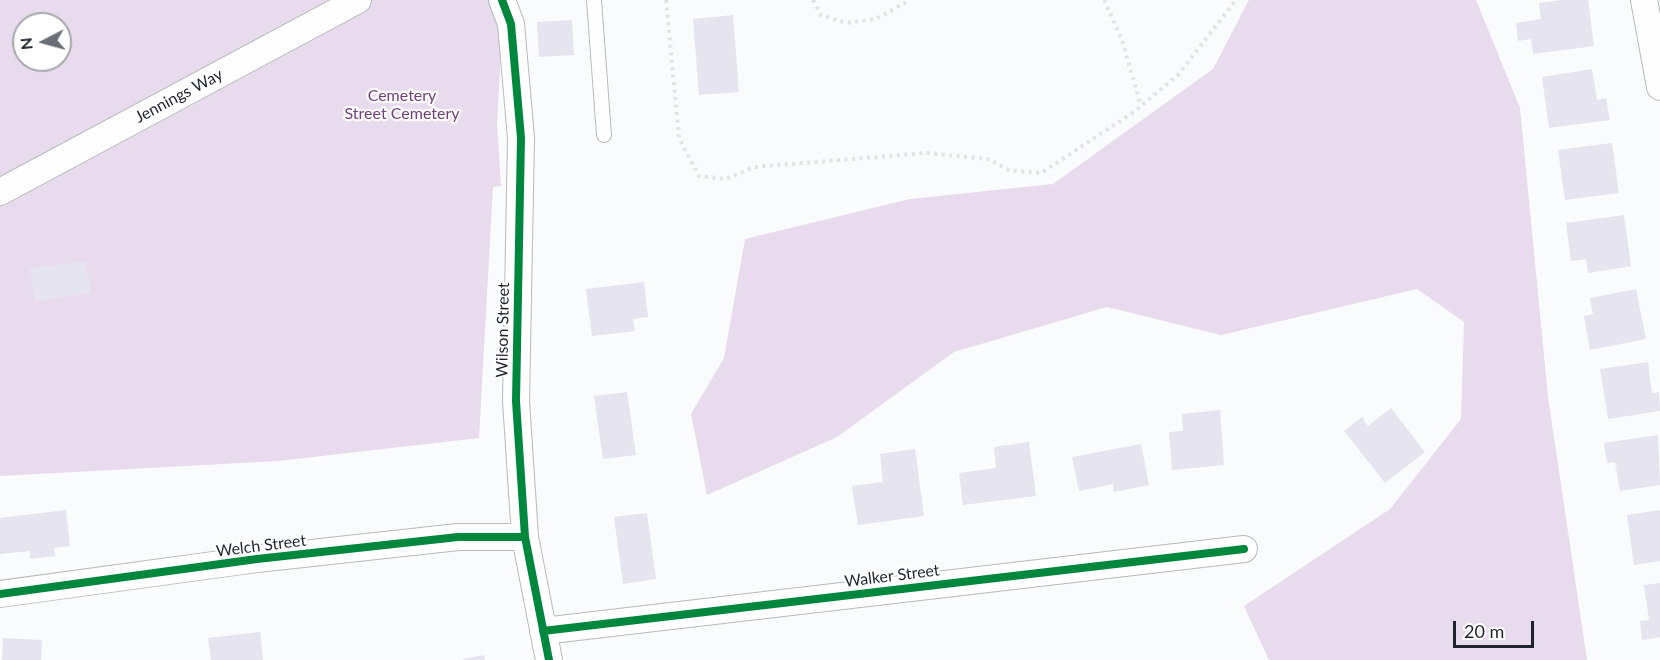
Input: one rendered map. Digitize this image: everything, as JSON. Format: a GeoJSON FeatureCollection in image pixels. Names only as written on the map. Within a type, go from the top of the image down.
{"type":"FeatureCollection","features":[{"type":"Feature","properties":{"kind":"street","name":"Jennings Way"},"geometry":{"type":"LineString","coordinates":[[0,192],[358,0]]}},
{"type":"Feature","properties":{"kind":"street","name":"Wilson Street"},"geometry":{"type":"LineString","coordinates":[[502,0],[511,24],[521,138],[516,401],[525,537],[549,660]]}},
{"type":"Feature","properties":{"kind":"street"},"geometry":{"type":"LineString","coordinates":[[1644,0],[1660,87]]}},
{"type":"Feature","properties":{"kind":"street","name":"Welch Street"},"geometry":{"type":"LineString","coordinates":[[0,594],[257,559],[458,537],[525,537]]}},
{"type":"Feature","properties":{"kind":"street","name":"Walker Street"},"geometry":{"type":"LineString","coordinates":[[543,631],[1244,549]]}},
{"type":"Feature","properties":{"kind":"lane"},"geometry":{"type":"LineString","coordinates":[[594,0],[604,135]]}},
{"type":"Feature","properties":{"kind":"path"},"geometry":{"type":"LineString","coordinates":[[666,0],[679,138],[699,176],[726,179],[754,166],[926,153],[988,159],[1010,170],[1041,173],[1141,106],[1178,75],[1236,0]]}},
{"type":"Feature","properties":{"kind":"path"},"geometry":{"type":"LineString","coordinates":[[813,0],[821,15],[846,23],[876,19],[910,0]]}},
{"type":"Feature","properties":{"kind":"path"},"geometry":{"type":"LineString","coordinates":[[1104,0],[1122,40],[1141,106]]}},
{"type":"Feature","properties":{"kind":"green space","name":"Cemetery Street Cemetery"},"geometry":{"type":"Polygon","coordinates":[[[0,0],[504,0],[497,124],[501,186],[493,187],[479,438],[278,461],[0,476],[0,0]]]}},
{"type":"Feature","properties":{"kind":"green space"},"geometry":{"type":"Polygon","coordinates":[[[1249,0],[1476,0],[1520,108],[1548,397],[1587,660],[1269,660],[1244,606],[1390,509],[1461,419],[1464,322],[1417,289],[1221,335],[1107,307],[954,352],[837,437],[707,495],[691,414],[724,358],[745,239],[910,199],[1053,184],[1213,69],[1249,0]]]}},
{"type":"Feature","properties":{"kind":"building"},"geometry":{"type":"Polygon","coordinates":[[[1588,0],[1594,46],[1533,54],[1531,39],[1518,41],[1516,23],[1541,19],[1539,3],[1588,0]]]}},
{"type":"Feature","properties":{"kind":"building"},"geometry":{"type":"Polygon","coordinates":[[[733,15],[739,92],[699,95],[693,19],[733,15]]]}},
{"type":"Feature","properties":{"kind":"building"},"geometry":{"type":"Polygon","coordinates":[[[572,20],[574,55],[539,57],[537,22],[572,20]]]}},
{"type":"Feature","properties":{"kind":"building"},"geometry":{"type":"Polygon","coordinates":[[[1592,69],[1597,100],[1606,98],[1610,120],[1549,128],[1542,77],[1592,69]]]}},
{"type":"Feature","properties":{"kind":"building"},"geometry":{"type":"Polygon","coordinates":[[[1612,143],[1619,193],[1565,200],[1558,150],[1612,143]]]}},
{"type":"Feature","properties":{"kind":"building"},"geometry":{"type":"Polygon","coordinates":[[[1624,215],[1631,266],[1588,273],[1586,259],[1571,261],[1566,223],[1624,215]]]}},
{"type":"Feature","properties":{"kind":"building"},"geometry":{"type":"Polygon","coordinates":[[[86,261],[91,293],[35,301],[30,268],[86,261]]]}},
{"type":"Feature","properties":{"kind":"building"},"geometry":{"type":"Polygon","coordinates":[[[644,282],[648,317],[633,319],[635,331],[592,336],[586,289],[644,282]]]}},
{"type":"Feature","properties":{"kind":"building"},"geometry":{"type":"Polygon","coordinates":[[[1636,289],[1646,339],[1590,350],[1584,316],[1593,314],[1590,298],[1636,289]]]}},
{"type":"Feature","properties":{"kind":"building"},"geometry":{"type":"Polygon","coordinates":[[[1648,362],[1652,393],[1659,392],[1660,411],[1608,419],[1600,369],[1648,362]]]}},
{"type":"Feature","properties":{"kind":"building"},"geometry":{"type":"Polygon","coordinates":[[[627,392],[636,455],[603,459],[594,396],[627,392]]]}},
{"type":"Feature","properties":{"kind":"building"},"geometry":{"type":"Polygon","coordinates":[[[1391,408],[1425,452],[1385,483],[1344,431],[1362,417],[1368,426],[1391,408]]]}},
{"type":"Feature","properties":{"kind":"building"},"geometry":{"type":"Polygon","coordinates":[[[1220,410],[1224,465],[1172,470],[1169,432],[1183,431],[1182,414],[1220,410]]]}},
{"type":"Feature","properties":{"kind":"building"},"geometry":{"type":"Polygon","coordinates":[[[1658,435],[1660,485],[1620,491],[1615,462],[1607,463],[1604,443],[1658,435]]]}},
{"type":"Feature","properties":{"kind":"building"},"geometry":{"type":"Polygon","coordinates":[[[1029,442],[1036,496],[963,505],[959,473],[996,468],[994,447],[1029,442]]]}},
{"type":"Feature","properties":{"kind":"building"},"geometry":{"type":"Polygon","coordinates":[[[1141,444],[1149,485],[1114,492],[1113,484],[1079,491],[1072,457],[1141,444]]]}},
{"type":"Feature","properties":{"kind":"building"},"geometry":{"type":"Polygon","coordinates":[[[915,449],[924,516],[858,525],[852,486],[883,482],[880,454],[915,449]]]}},
{"type":"Feature","properties":{"kind":"building"},"geometry":{"type":"Polygon","coordinates":[[[66,510],[70,546],[54,548],[55,556],[30,559],[30,551],[0,554],[0,518],[66,510]]]}},
{"type":"Feature","properties":{"kind":"building"},"geometry":{"type":"Polygon","coordinates":[[[1660,510],[1660,561],[1634,565],[1627,515],[1660,510]]]}},
{"type":"Feature","properties":{"kind":"building"},"geometry":{"type":"Polygon","coordinates":[[[647,513],[656,579],[623,584],[614,517],[647,513]]]}},
{"type":"Feature","properties":{"kind":"building"},"geometry":{"type":"Polygon","coordinates":[[[1660,583],[1660,637],[1642,640],[1640,621],[1649,620],[1644,585],[1660,583]]]}},
{"type":"Feature","properties":{"kind":"building"},"geometry":{"type":"Polygon","coordinates":[[[260,632],[263,660],[211,660],[208,638],[260,632]]]}},
{"type":"Feature","properties":{"kind":"building"},"geometry":{"type":"Polygon","coordinates":[[[3,638],[42,640],[41,660],[2,660],[3,638]]]}},
{"type":"Feature","properties":{"kind":"building"},"geometry":{"type":"Polygon","coordinates":[[[484,655],[485,660],[463,660],[463,659],[484,655]]]}},
{"type":"Feature","properties":{"kind":"cycle path"},"geometry":{"type":"LineString","coordinates":[[502,0],[511,24],[521,138],[516,401],[525,537],[549,660]]}},
{"type":"Feature","properties":{"kind":"cycle path"},"geometry":{"type":"LineString","coordinates":[[0,594],[257,559],[458,537],[525,537]]}},
{"type":"Feature","properties":{"kind":"cycle path"},"geometry":{"type":"LineString","coordinates":[[543,631],[1244,549]]}}]}
